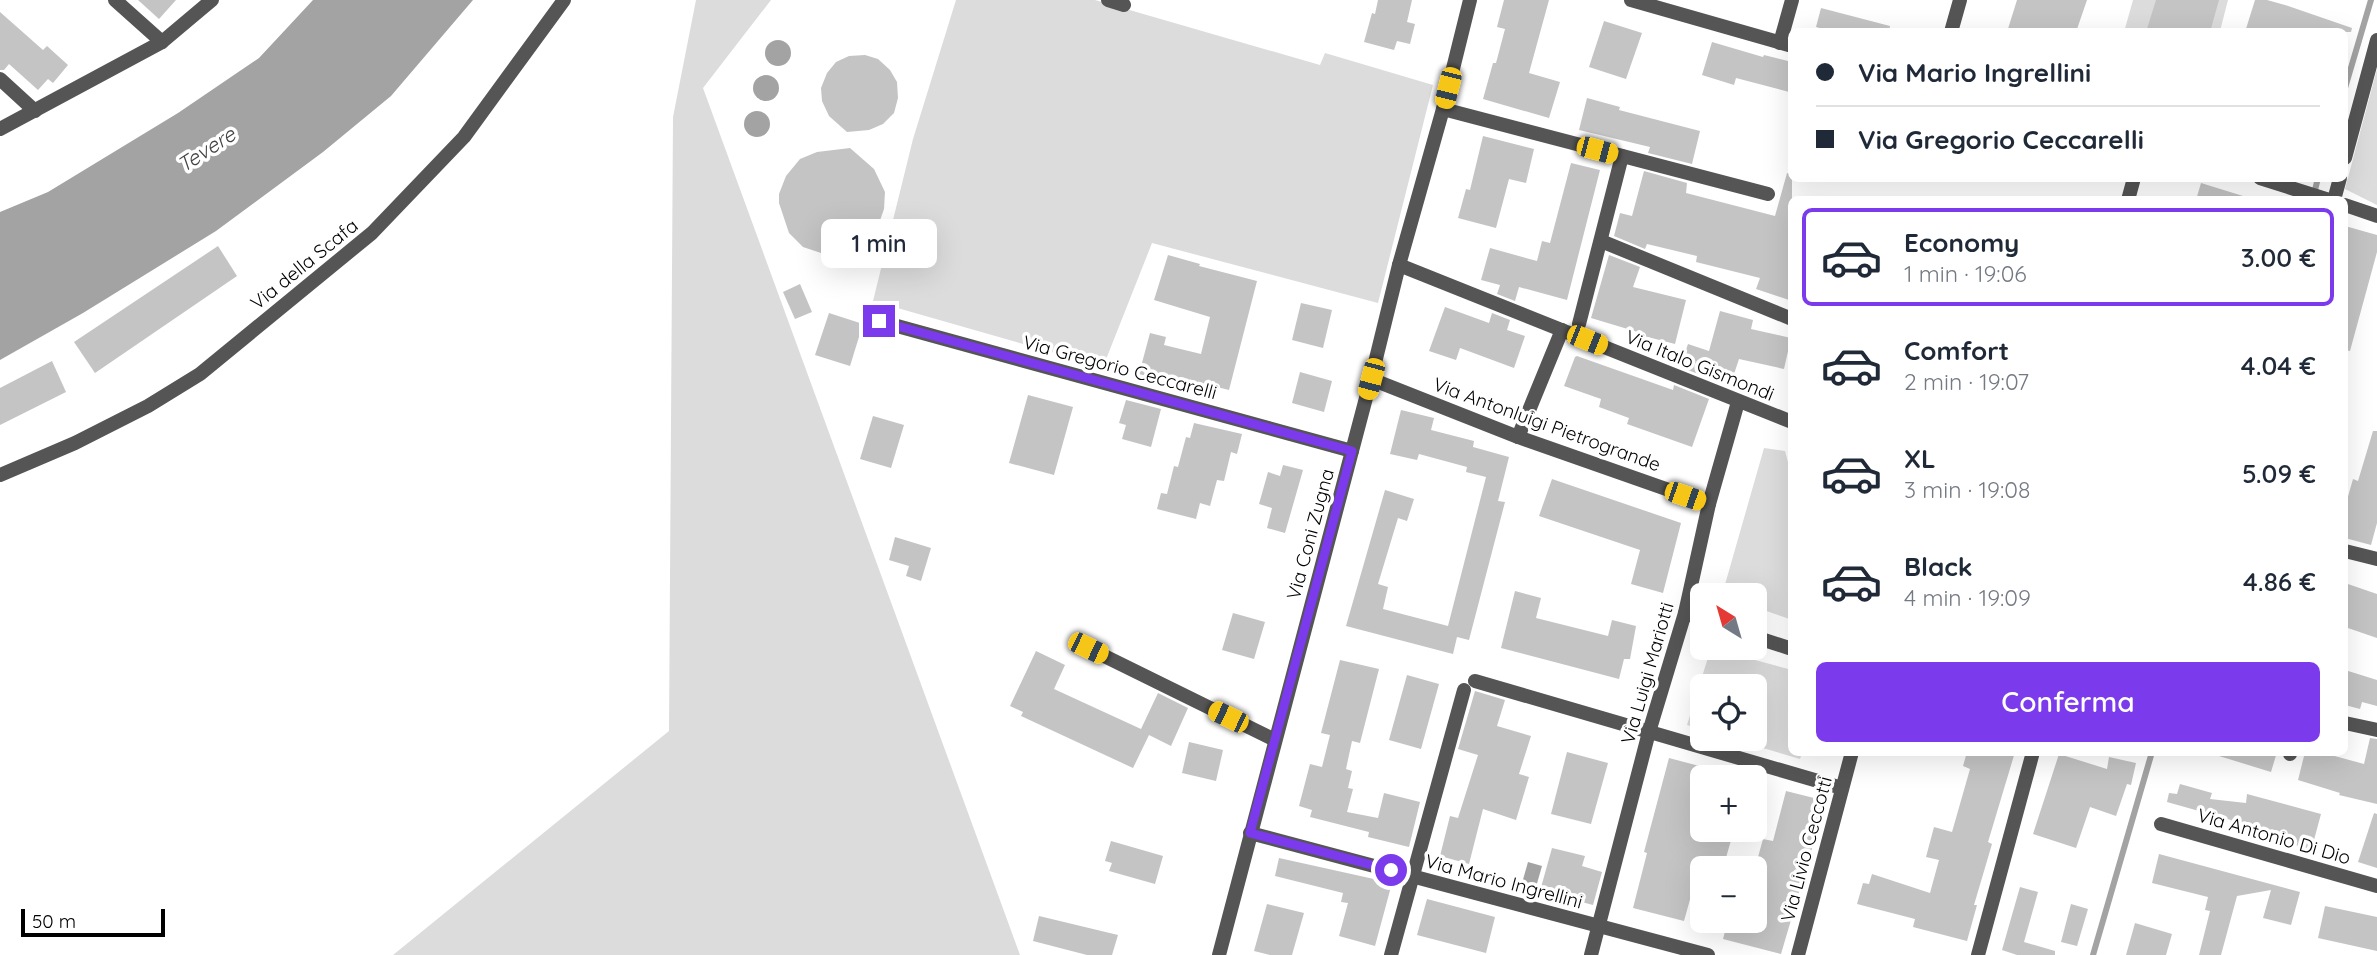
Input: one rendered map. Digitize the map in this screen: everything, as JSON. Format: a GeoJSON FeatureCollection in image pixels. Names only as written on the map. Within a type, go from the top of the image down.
{"type":"FeatureCollection","features":[{"type":"Feature","properties":{"kind":"street"},"geometry":{"type":"LineString","coordinates":[[115,0],[162,42]]}},
{"type":"Feature","properties":{"kind":"street"},"geometry":{"type":"LineString","coordinates":[[0,129],[162,42],[212,0]]}},
{"type":"Feature","properties":{"kind":"street","name":"Via della Scafa"},"geometry":{"type":"LineString","coordinates":[[0,475],[75,443],[136,412],[200,374],[372,233],[464,137],[564,0]]}},
{"type":"Feature","properties":{"kind":"street"},"geometry":{"type":"LineString","coordinates":[[1108,0],[1124,5]]}},
{"type":"Feature","properties":{"kind":"street","name":"Via Coni Zugna"},"geometry":{"type":"LineString","coordinates":[[1219,955],[1470,0]]}},
{"type":"Feature","properties":{"kind":"street"},"geometry":{"type":"LineString","coordinates":[[1630,0],[1786,44]]}},
{"type":"Feature","properties":{"kind":"street"},"geometry":{"type":"LineString","coordinates":[[1789,28],[1793,0]]}},
{"type":"Feature","properties":{"kind":"street"},"geometry":{"type":"LineString","coordinates":[[1952,28],[1960,0]]}},
{"type":"Feature","properties":{"kind":"street"},"geometry":{"type":"LineString","coordinates":[[2348,147],[2377,40]]}},
{"type":"Feature","properties":{"kind":"street"},"geometry":{"type":"LineString","coordinates":[[0,79],[35,111]]}},
{"type":"Feature","properties":{"kind":"street"},"geometry":{"type":"LineString","coordinates":[[1443,109],[1768,194]]}},
{"type":"Feature","properties":{"kind":"street"},"geometry":{"type":"LineString","coordinates":[[1578,324],[1622,156]]}},
{"type":"Feature","properties":{"kind":"street"},"geometry":{"type":"LineString","coordinates":[[2273,182],[2317,196]]}},
{"type":"Feature","properties":{"kind":"street"},"geometry":{"type":"LineString","coordinates":[[2348,206],[2377,216]]}},
{"type":"Feature","properties":{"kind":"street"},"geometry":{"type":"LineString","coordinates":[[1601,241],[1788,317]]}},
{"type":"Feature","properties":{"kind":"street","name":"Via Italo Gismondi"},"geometry":{"type":"LineString","coordinates":[[1399,265],[1788,421]]}},
{"type":"Feature","properties":{"kind":"street","name":"Via Gregorio Ceccarelli"},"geometry":{"type":"LineString","coordinates":[[879,321],[1352,451]]}},
{"type":"Feature","properties":{"kind":"street"},"geometry":{"type":"LineString","coordinates":[[1518,437],[1562,330]]}},
{"type":"Feature","properties":{"kind":"street","name":"Via Antonluigi Pietrogrande"},"geometry":{"type":"LineString","coordinates":[[1371,379],[1518,437],[1709,504]]}},
{"type":"Feature","properties":{"kind":"street","name":"Via Luigi Mariotti"},"geometry":{"type":"LineString","coordinates":[[1591,955],[1649,732],[1685,613],[1709,504],[1738,402]]}},
{"type":"Feature","properties":{"kind":"street"},"geometry":{"type":"LineString","coordinates":[[2348,552],[2377,559]]}},
{"type":"Feature","properties":{"kind":"street"},"geometry":{"type":"LineString","coordinates":[[1685,613],[1690,615]]}},
{"type":"Feature","properties":{"kind":"street"},"geometry":{"type":"LineString","coordinates":[[1768,641],[1788,648]]}},
{"type":"Feature","properties":{"kind":"street"},"geometry":{"type":"LineString","coordinates":[[1088,648],[1275,740]]}},
{"type":"Feature","properties":{"kind":"street"},"geometry":{"type":"LineString","coordinates":[[1391,955],[1469,685],[1649,732],[1842,788]]}},
{"type":"Feature","properties":{"kind":"street"},"geometry":{"type":"LineString","coordinates":[[2348,724],[2377,730]]}},
{"type":"Feature","properties":{"kind":"street","name":"Via Livio Ceccotti"},"geometry":{"type":"LineString","coordinates":[[1798,955],[1851,756]]}},
{"type":"Feature","properties":{"kind":"street"},"geometry":{"type":"LineString","coordinates":[[1978,955],[2032,756]]}},
{"type":"Feature","properties":{"kind":"street","name":"Via Antonio Di Dio"},"geometry":{"type":"LineString","coordinates":[[2161,824],[2377,886]]}},
{"type":"Feature","properties":{"kind":"street","name":"Via Mario Ingrellini"},"geometry":{"type":"LineString","coordinates":[[1250,833],[1708,955]]}},
{"type":"Feature","properties":{"kind":"shaded area"},"geometry":{"type":"Polygon","coordinates":[[[696,0],[771,0],[703,88],[1020,955],[393,955],[669,731],[673,117],[696,0]]]}},
{"type":"Feature","properties":{"kind":"shaded area"},"geometry":{"type":"Polygon","coordinates":[[[956,0],[1095,0],[1320,65],[1325,53],[1433,85],[1378,303],[1152,243],[1103,367],[873,301],[913,139],[956,0]]]}},
{"type":"Feature","properties":{"kind":"shaded area"},"geometry":{"type":"Polygon","coordinates":[[[2133,0],[2228,0],[2221,28],[2125,28],[2133,0]]]}},
{"type":"Feature","properties":{"kind":"shaded area"},"geometry":{"type":"Polygon","coordinates":[[[2377,69],[2377,205],[2345,189],[2377,69]]]}},
{"type":"Feature","properties":{"kind":"shaded area"},"geometry":{"type":"Polygon","coordinates":[[[1764,448],[1785,451],[1788,462],[1788,619],[1768,612],[1768,583],[1725,583],[1764,448]]]}},
{"type":"Feature","properties":{"kind":"shaded area"},"geometry":{"type":"Polygon","coordinates":[[[1707,660],[1755,660],[1788,669],[1788,755],[1767,749],[1767,674],[1703,674],[1707,660]]]}},
{"type":"Feature","properties":{"kind":"water","name":"Tevere"},"geometry":{"type":"Polygon","coordinates":[[[313,0],[473,0],[391,96],[323,152],[216,231],[83,313],[0,360],[0,212],[48,192],[178,113],[259,58],[313,0]]]}},
{"type":"Feature","properties":{"kind":"water"},"geometry":{"type":"Polygon","coordinates":[[[778,40],[787,44],[791,53],[787,62],[778,66],[769,62],[765,53],[769,44],[778,40]]]}},
{"type":"Feature","properties":{"kind":"water"},"geometry":{"type":"Polygon","coordinates":[[[766,75],[775,79],[779,88],[775,97],[766,101],[757,97],[753,88],[757,79],[766,75]]]}},
{"type":"Feature","properties":{"kind":"water"},"geometry":{"type":"Polygon","coordinates":[[[757,111],[767,114],[770,124],[767,134],[757,137],[747,134],[744,124],[747,114],[757,111]]]}},
{"type":"Feature","properties":{"kind":"water"},"geometry":{"type":"Polygon","coordinates":[[[1528,862],[1542,866],[1536,887],[1522,883],[1528,862]]]}},
{"type":"Feature","properties":{"kind":"building"},"geometry":{"type":"Polygon","coordinates":[[[138,0],[176,0],[159,19],[138,0]]]}},
{"type":"Feature","properties":{"kind":"building"},"geometry":{"type":"Polygon","coordinates":[[[1378,0],[1412,0],[1407,22],[1415,24],[1410,44],[1397,41],[1394,50],[1364,42],[1378,0]]]}},
{"type":"Feature","properties":{"kind":"building"},"geometry":{"type":"Polygon","coordinates":[[[1504,0],[1549,0],[1529,73],[1560,82],[1549,118],[1483,99],[1505,29],[1497,27],[1504,0]]]}},
{"type":"Feature","properties":{"kind":"building"},"geometry":{"type":"Polygon","coordinates":[[[2017,0],[2087,0],[2077,28],[2008,28],[2017,0]]]}},
{"type":"Feature","properties":{"kind":"building"},"geometry":{"type":"Polygon","coordinates":[[[2156,0],[2219,0],[2211,28],[2147,28],[2156,0]]]}},
{"type":"Feature","properties":{"kind":"building"},"geometry":{"type":"Polygon","coordinates":[[[2255,0],[2267,0],[2352,28],[2351,32],[2348,32],[2348,28],[2246,28],[2255,0]]]}},
{"type":"Feature","properties":{"kind":"building"},"geometry":{"type":"Polygon","coordinates":[[[1821,8],[1890,26],[1890,28],[1816,27],[1821,8]]]}},
{"type":"Feature","properties":{"kind":"building"},"geometry":{"type":"Polygon","coordinates":[[[0,12],[43,50],[47,46],[68,65],[53,83],[48,79],[38,90],[9,64],[4,70],[0,70],[0,12]]]}},
{"type":"Feature","properties":{"kind":"building"},"geometry":{"type":"Polygon","coordinates":[[[1604,21],[1642,33],[1626,79],[1589,67],[1604,21]]]}},
{"type":"Feature","properties":{"kind":"building"},"geometry":{"type":"Polygon","coordinates":[[[1712,42],[1763,57],[1764,55],[1788,61],[1788,92],[1736,78],[1734,85],[1702,75],[1712,42]]]}},
{"type":"Feature","properties":{"kind":"building"},"geometry":{"type":"Polygon","coordinates":[[[865,55],[878,59],[890,70],[897,82],[898,98],[894,113],[883,124],[869,130],[847,132],[829,116],[822,101],[821,88],[827,73],[836,62],[849,56],[865,55]]]}},
{"type":"Feature","properties":{"kind":"building"},"geometry":{"type":"Polygon","coordinates":[[[1587,98],[1620,107],[1619,110],[1700,131],[1692,164],[1648,153],[1650,147],[1579,130],[1587,98]]]}},
{"type":"Feature","properties":{"kind":"building"},"geometry":{"type":"Polygon","coordinates":[[[1483,136],[1534,149],[1526,183],[1509,179],[1496,228],[1458,218],[1466,189],[1470,190],[1483,136]]]}},
{"type":"Feature","properties":{"kind":"building"},"geometry":{"type":"Polygon","coordinates":[[[850,148],[874,169],[885,192],[884,209],[877,229],[863,244],[842,253],[824,254],[803,247],[789,233],[779,203],[779,194],[786,176],[800,159],[817,152],[850,148]]]}},
{"type":"Feature","properties":{"kind":"building"},"geometry":{"type":"Polygon","coordinates":[[[1571,163],[1600,170],[1567,300],[1519,287],[1515,301],[1497,294],[1500,285],[1481,280],[1490,248],[1537,261],[1542,241],[1550,243],[1571,163]]]}},
{"type":"Feature","properties":{"kind":"building"},"geometry":{"type":"Polygon","coordinates":[[[1644,171],[1687,183],[1686,193],[1775,216],[1788,173],[1788,182],[1792,182],[1792,196],[1788,196],[1788,300],[1756,289],[1760,278],[1696,262],[1697,256],[1647,244],[1645,249],[1614,236],[1620,213],[1632,216],[1644,171]]]}},
{"type":"Feature","properties":{"kind":"building"},"geometry":{"type":"Polygon","coordinates":[[[2201,183],[2243,196],[2197,196],[2201,183]]]}},
{"type":"Feature","properties":{"kind":"building"},"geometry":{"type":"Polygon","coordinates":[[[2348,227],[2377,235],[2377,252],[2350,351],[2348,227]]]}},
{"type":"Feature","properties":{"kind":"building"},"geometry":{"type":"Polygon","coordinates":[[[218,246],[237,276],[95,373],[74,342],[218,246]]]}},
{"type":"Feature","properties":{"kind":"building"},"geometry":{"type":"Polygon","coordinates":[[[1168,255],[1257,281],[1229,390],[1181,378],[1179,384],[1139,374],[1150,333],[1166,337],[1164,345],[1201,354],[1210,317],[1154,300],[1168,255]]]}},
{"type":"Feature","properties":{"kind":"building"},"geometry":{"type":"Polygon","coordinates":[[[1609,255],[1640,267],[1633,287],[1686,300],[1675,344],[1591,318],[1609,255]]]}},
{"type":"Feature","properties":{"kind":"building"},"geometry":{"type":"Polygon","coordinates":[[[800,284],[812,312],[795,319],[783,292],[800,284]]]}},
{"type":"Feature","properties":{"kind":"building"},"geometry":{"type":"Polygon","coordinates":[[[1301,303],[1332,310],[1323,348],[1292,340],[1301,303]]]}},
{"type":"Feature","properties":{"kind":"building"},"geometry":{"type":"Polygon","coordinates":[[[1445,307],[1489,323],[1492,313],[1510,320],[1507,330],[1525,336],[1514,368],[1460,348],[1456,360],[1429,351],[1445,307]]]}},
{"type":"Feature","properties":{"kind":"building"},"geometry":{"type":"Polygon","coordinates":[[[1720,311],[1753,320],[1751,329],[1788,337],[1784,369],[1739,359],[1730,386],[1680,367],[1688,344],[1709,351],[1720,311]]]}},
{"type":"Feature","properties":{"kind":"building"},"geometry":{"type":"Polygon","coordinates":[[[829,313],[863,324],[850,366],[815,355],[829,313]]]}},
{"type":"Feature","properties":{"kind":"building"},"geometry":{"type":"Polygon","coordinates":[[[1577,356],[1673,390],[1674,385],[1709,399],[1692,447],[1627,424],[1629,418],[1599,407],[1601,399],[1564,386],[1577,356]]]}},
{"type":"Feature","properties":{"kind":"building"},"geometry":{"type":"Polygon","coordinates":[[[52,361],[66,392],[0,425],[0,388],[52,361]]]}},
{"type":"Feature","properties":{"kind":"building"},"geometry":{"type":"Polygon","coordinates":[[[1300,372],[1332,381],[1324,412],[1292,403],[1300,372]]]}},
{"type":"Feature","properties":{"kind":"building"},"geometry":{"type":"Polygon","coordinates":[[[1028,395],[1073,407],[1054,475],[1009,463],[1028,395]]]}},
{"type":"Feature","properties":{"kind":"building"},"geometry":{"type":"Polygon","coordinates":[[[1126,400],[1161,409],[1151,447],[1122,439],[1126,425],[1119,423],[1126,400]]]}},
{"type":"Feature","properties":{"kind":"building"},"geometry":{"type":"Polygon","coordinates":[[[1401,410],[1434,418],[1431,430],[1474,441],[1473,447],[1509,457],[1498,501],[1505,502],[1469,640],[1457,637],[1453,654],[1346,626],[1385,490],[1414,499],[1407,521],[1398,518],[1378,584],[1388,587],[1383,609],[1448,626],[1486,477],[1466,472],[1467,467],[1419,454],[1417,460],[1390,454],[1401,410]]]}},
{"type":"Feature","properties":{"kind":"building"},"geometry":{"type":"Polygon","coordinates":[[[873,416],[904,425],[891,468],[860,459],[873,416]]]}},
{"type":"Feature","properties":{"kind":"building"},"geometry":{"type":"Polygon","coordinates":[[[1194,423],[1242,434],[1237,454],[1231,452],[1224,481],[1217,480],[1210,506],[1200,503],[1196,519],[1157,509],[1161,493],[1167,494],[1174,466],[1178,467],[1186,437],[1190,438],[1194,423]]]}},
{"type":"Feature","properties":{"kind":"building"},"geometry":{"type":"Polygon","coordinates":[[[2373,431],[2377,431],[2377,523],[2371,545],[2348,539],[2348,496],[2353,479],[2358,481],[2373,431]]]}},
{"type":"Feature","properties":{"kind":"building"},"geometry":{"type":"Polygon","coordinates":[[[1283,465],[1303,470],[1285,533],[1267,528],[1272,508],[1259,504],[1268,472],[1280,476],[1283,465]]]}},
{"type":"Feature","properties":{"kind":"building"},"geometry":{"type":"Polygon","coordinates":[[[1552,479],[1681,523],[1663,593],[1631,584],[1640,550],[1539,516],[1552,479]]]}},
{"type":"Feature","properties":{"kind":"building"},"geometry":{"type":"Polygon","coordinates":[[[895,537],[931,548],[921,581],[906,576],[909,566],[889,560],[895,537]]]}},
{"type":"Feature","properties":{"kind":"building"},"geometry":{"type":"Polygon","coordinates":[[[2348,584],[2377,594],[2377,638],[2348,628],[2348,584]]]}},
{"type":"Feature","properties":{"kind":"building"},"geometry":{"type":"Polygon","coordinates":[[[1515,591],[1541,598],[1536,618],[1608,636],[1612,620],[1636,626],[1630,659],[1624,659],[1619,679],[1501,648],[1515,591]]]}},
{"type":"Feature","properties":{"kind":"building"},"geometry":{"type":"Polygon","coordinates":[[[1233,613],[1265,622],[1254,659],[1222,650],[1233,613]]]}},
{"type":"Feature","properties":{"kind":"building"},"geometry":{"type":"Polygon","coordinates":[[[1036,651],[1065,665],[1054,689],[1141,729],[1158,693],[1188,708],[1171,746],[1149,735],[1133,768],[1021,716],[1023,712],[1010,706],[1036,651]]]}},
{"type":"Feature","properties":{"kind":"building"},"geometry":{"type":"Polygon","coordinates":[[[1340,660],[1379,669],[1360,743],[1352,741],[1346,769],[1352,771],[1348,788],[1353,789],[1347,812],[1378,818],[1384,793],[1420,802],[1409,847],[1368,837],[1369,832],[1310,817],[1312,810],[1299,806],[1310,764],[1322,767],[1330,735],[1321,733],[1340,660]]]}},
{"type":"Feature","properties":{"kind":"building"},"geometry":{"type":"Polygon","coordinates":[[[2348,671],[2377,680],[2377,706],[2362,702],[2360,709],[2348,706],[2348,671]]]}},
{"type":"Feature","properties":{"kind":"building"},"geometry":{"type":"Polygon","coordinates":[[[1407,675],[1439,684],[1421,749],[1389,740],[1407,675]]]}},
{"type":"Feature","properties":{"kind":"building"},"geometry":{"type":"Polygon","coordinates":[[[1475,691],[1505,700],[1497,726],[1531,736],[1519,774],[1529,777],[1516,820],[1483,809],[1469,864],[1440,856],[1450,816],[1458,818],[1478,755],[1458,749],[1475,691]]]}},
{"type":"Feature","properties":{"kind":"building"},"geometry":{"type":"Polygon","coordinates":[[[2370,738],[2377,739],[2377,804],[2339,795],[2340,793],[2298,780],[2304,756],[2335,756],[2364,764],[2370,738]]]}},
{"type":"Feature","properties":{"kind":"building"},"geometry":{"type":"Polygon","coordinates":[[[1189,742],[1223,750],[1216,781],[1182,773],[1189,742]]]}},
{"type":"Feature","properties":{"kind":"building"},"geometry":{"type":"Polygon","coordinates":[[[1567,752],[1608,763],[1591,824],[1551,814],[1567,752]]]}},
{"type":"Feature","properties":{"kind":"building"},"geometry":{"type":"Polygon","coordinates":[[[1966,756],[2014,756],[1988,842],[1992,844],[1974,905],[1977,905],[1967,941],[1913,927],[1915,919],[1857,904],[1863,883],[1869,884],[1872,874],[1930,893],[1939,860],[1926,857],[1934,827],[1952,832],[1970,769],[1963,766],[1966,756]]]}},
{"type":"Feature","properties":{"kind":"building"},"geometry":{"type":"Polygon","coordinates":[[[2058,756],[2107,769],[2109,757],[2136,763],[2131,785],[2127,784],[2116,816],[2090,807],[2076,848],[2033,834],[2058,756]]]}},
{"type":"Feature","properties":{"kind":"building"},"geometry":{"type":"Polygon","coordinates":[[[2219,756],[2276,756],[2271,772],[2219,756]]]}},
{"type":"Feature","properties":{"kind":"building"},"geometry":{"type":"Polygon","coordinates":[[[1669,758],[1695,765],[1690,765],[1690,842],[1731,842],[1726,856],[1690,856],[1690,899],[1684,921],[1633,908],[1647,853],[1644,852],[1669,758]]]}},
{"type":"Feature","properties":{"kind":"building"},"geometry":{"type":"Polygon","coordinates":[[[2180,784],[2212,793],[2210,799],[2246,803],[2247,794],[2321,814],[2311,851],[2258,831],[2256,838],[2229,828],[2231,820],[2167,802],[2169,793],[2177,794],[2180,784]]]}},
{"type":"Feature","properties":{"kind":"building"},"geometry":{"type":"Polygon","coordinates":[[[1786,791],[1826,801],[1781,954],[1723,939],[1725,933],[1767,933],[1767,856],[1758,856],[1762,842],[1773,841],[1786,791]]]}},
{"type":"Feature","properties":{"kind":"building"},"geometry":{"type":"Polygon","coordinates":[[[2374,813],[2377,814],[2377,868],[2358,862],[2374,813]]]}},
{"type":"Feature","properties":{"kind":"building"},"geometry":{"type":"Polygon","coordinates":[[[1111,841],[1163,856],[1155,884],[1109,871],[1112,863],[1105,861],[1111,841]]]}},
{"type":"Feature","properties":{"kind":"building"},"geometry":{"type":"Polygon","coordinates":[[[1552,848],[1585,856],[1582,866],[1602,872],[1593,905],[1540,891],[1552,848]]]}},
{"type":"Feature","properties":{"kind":"building"},"geometry":{"type":"Polygon","coordinates":[[[2159,854],[2300,892],[2291,925],[2263,918],[2271,890],[2237,896],[2221,955],[2199,955],[2210,911],[2205,910],[2208,897],[2152,883],[2159,854]]]}},
{"type":"Feature","properties":{"kind":"building"},"geometry":{"type":"Polygon","coordinates":[[[1279,858],[1392,883],[1375,946],[1339,936],[1348,903],[1341,902],[1343,893],[1275,876],[1279,858]]]}},
{"type":"Feature","properties":{"kind":"building"},"geometry":{"type":"Polygon","coordinates":[[[2020,887],[2038,892],[2024,942],[2055,951],[2055,955],[2017,955],[2002,950],[2020,887]]]}},
{"type":"Feature","properties":{"kind":"building"},"geometry":{"type":"Polygon","coordinates":[[[1427,899],[1495,917],[1486,953],[1417,935],[1427,899]]]}},
{"type":"Feature","properties":{"kind":"building"},"geometry":{"type":"Polygon","coordinates":[[[1267,904],[1304,913],[1292,955],[1270,955],[1254,951],[1267,904]]]}},
{"type":"Feature","properties":{"kind":"building"},"geometry":{"type":"Polygon","coordinates":[[[2071,904],[2088,909],[2077,946],[2061,942],[2071,904]]]}},
{"type":"Feature","properties":{"kind":"building"},"geometry":{"type":"Polygon","coordinates":[[[2325,906],[2377,917],[2377,951],[2318,938],[2325,906]]]}},
{"type":"Feature","properties":{"kind":"building"},"geometry":{"type":"Polygon","coordinates":[[[1039,916],[1118,935],[1112,955],[1087,955],[1033,941],[1039,916]]]}},
{"type":"Feature","properties":{"kind":"building"},"geometry":{"type":"Polygon","coordinates":[[[2135,923],[2172,934],[2166,955],[2126,955],[2135,923]]]}},
{"type":"Feature","properties":{"kind":"waterway"},"geometry":{"type":"LineString","coordinates":[[2348,78],[2371,0]]}},
{"type":"Feature","properties":{"kind":"waterway"},"geometry":{"type":"LineString","coordinates":[[2314,194],[2317,182]]}},
{"type":"Feature","properties":{"kind":"waterway"},"geometry":{"type":"LineString","coordinates":[[2093,955],[2151,756]]}},
{"type":"Feature","properties":{"kind":"route"},"geometry":{"type":"LineString","coordinates":[[879,321],[1352,451],[1250,833],[1391,870]]}}]}
